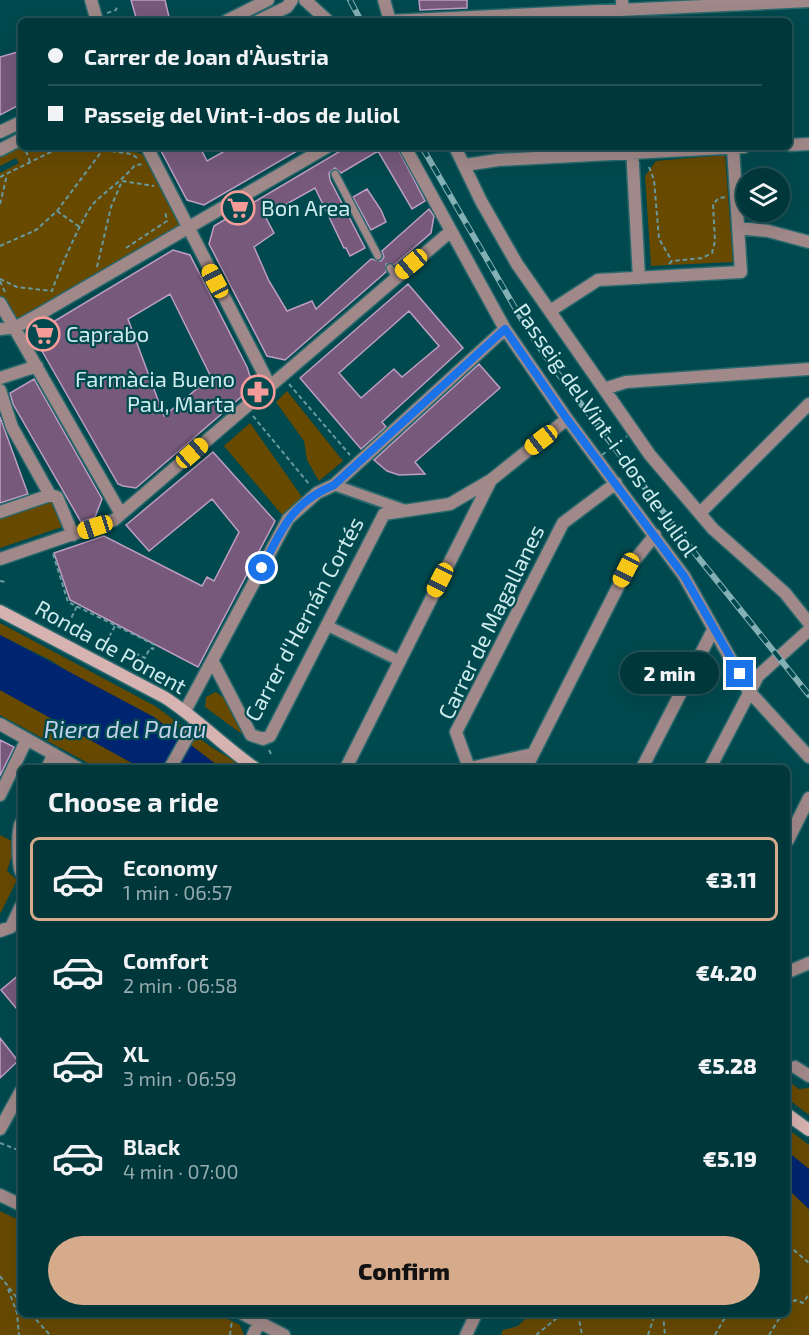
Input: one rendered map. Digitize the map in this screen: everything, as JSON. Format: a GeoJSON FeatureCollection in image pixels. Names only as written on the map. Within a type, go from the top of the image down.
{"type":"FeatureCollection","features":[{"type":"Feature","properties":{"kind":"main road","name":"Ronda de Ponent"},"geometry":{"type":"LineString","coordinates":[[0,611],[156,693],[185,711],[251,765]]}},
{"type":"Feature","properties":{"kind":"main road"},"geometry":{"type":"LineString","coordinates":[[790,1117],[809,1131]]}},
{"type":"Feature","properties":{"kind":"street"},"geometry":{"type":"LineString","coordinates":[[91,0],[100,17]]}},
{"type":"Feature","properties":{"kind":"street"},"geometry":{"type":"LineString","coordinates":[[232,18],[268,0]]}},
{"type":"Feature","properties":{"kind":"street"},"geometry":{"type":"LineString","coordinates":[[264,18],[287,7],[292,0]]}},
{"type":"Feature","properties":{"kind":"street"},"geometry":{"type":"LineString","coordinates":[[305,0],[325,18]]}},
{"type":"Feature","properties":{"kind":"street"},"geometry":{"type":"LineString","coordinates":[[384,0],[389,18]]}},
{"type":"Feature","properties":{"kind":"street"},"geometry":{"type":"LineString","coordinates":[[454,18],[809,1]]}},
{"type":"Feature","properties":{"kind":"street"},"geometry":{"type":"LineString","coordinates":[[0,132],[18,123]]}},
{"type":"Feature","properties":{"kind":"street"},"geometry":{"type":"LineString","coordinates":[[0,150],[18,141]]}},
{"type":"Feature","properties":{"kind":"street"},"geometry":{"type":"LineString","coordinates":[[792,145],[809,144]]}},
{"type":"Feature","properties":{"kind":"street"},"geometry":{"type":"LineString","coordinates":[[149,150],[270,386]]}},
{"type":"Feature","properties":{"kind":"street","name":"Passeig del Vint-i-dos de Juliol"},"geometry":{"type":"LineString","coordinates":[[407,150],[505,329],[567,419],[656,535],[684,576],[748,690],[809,757]]}},
{"type":"Feature","properties":{"kind":"street","name":"Passeig del Vint-i-dos de Juliol"},"geometry":{"type":"LineString","coordinates":[[457,150],[517,264],[650,455],[700,513],[734,548],[785,593],[809,623]]}},
{"type":"Feature","properties":{"kind":"street"},"geometry":{"type":"LineString","coordinates":[[465,165],[498,160],[632,150],[639,278]]}},
{"type":"Feature","properties":{"kind":"street"},"geometry":{"type":"LineString","coordinates":[[550,311],[598,280],[741,272],[733,150]]}},
{"type":"Feature","properties":{"kind":"street"},"geometry":{"type":"LineString","coordinates":[[0,329],[16,327],[188,227],[326,152]]}},
{"type":"Feature","properties":{"kind":"street"},"geometry":{"type":"LineString","coordinates":[[738,228],[768,231],[809,242]]}},
{"type":"Feature","properties":{"kind":"street"},"geometry":{"type":"LineString","coordinates":[[0,559],[114,520],[282,376],[393,272],[451,231]]}},
{"type":"Feature","properties":{"kind":"street"},"geometry":{"type":"LineString","coordinates":[[0,303],[16,327],[121,514]]}},
{"type":"Feature","properties":{"kind":"street"},"geometry":{"type":"LineString","coordinates":[[185,711],[288,519],[317,493],[334,485],[358,464],[505,329]]}},
{"type":"Feature","properties":{"kind":"street"},"geometry":{"type":"LineString","coordinates":[[0,378],[37,366]]}},
{"type":"Feature","properties":{"kind":"street"},"geometry":{"type":"LineString","coordinates":[[604,389],[626,382],[808,370]]}},
{"type":"Feature","properties":{"kind":"street"},"geometry":{"type":"LineString","coordinates":[[0,390],[12,427],[50,495]]}},
{"type":"Feature","properties":{"kind":"street"},"geometry":{"type":"LineString","coordinates":[[700,513],[809,404]]}},
{"type":"Feature","properties":{"kind":"street","name":"Carrer d'Hernán Cortés"},"geometry":{"type":"LineString","coordinates":[[266,745],[384,513],[450,504],[491,480],[567,419]]}},
{"type":"Feature","properties":{"kind":"street"},"geometry":{"type":"LineString","coordinates":[[348,765],[491,480]]}},
{"type":"Feature","properties":{"kind":"street","name":"Carrer de Magallanes"},"geometry":{"type":"LineString","coordinates":[[468,765],[456,732],[563,523],[616,483]]}},
{"type":"Feature","properties":{"kind":"street"},"geometry":{"type":"LineString","coordinates":[[334,485],[405,510]]}},
{"type":"Feature","properties":{"kind":"street"},"geometry":{"type":"LineString","coordinates":[[0,512],[50,495],[57,497],[74,535]]}},
{"type":"Feature","properties":{"kind":"street"},"geometry":{"type":"LineString","coordinates":[[528,765],[626,570],[656,535]]}},
{"type":"Feature","properties":{"kind":"street"},"geometry":{"type":"LineString","coordinates":[[326,625],[400,661]]}},
{"type":"Feature","properties":{"kind":"street"},"geometry":{"type":"LineString","coordinates":[[644,765],[713,630]]}},
{"type":"Feature","properties":{"kind":"street"},"geometry":{"type":"LineString","coordinates":[[712,765],[748,690],[758,676],[809,630]]}},
{"type":"Feature","properties":{"kind":"street"},"geometry":{"type":"LineString","coordinates":[[213,662],[251,735],[266,745]]}},
{"type":"Feature","properties":{"kind":"street"},"geometry":{"type":"LineString","coordinates":[[172,765],[196,722]]}},
{"type":"Feature","properties":{"kind":"street"},"geometry":{"type":"LineString","coordinates":[[0,724],[73,765]]}},
{"type":"Feature","properties":{"kind":"street"},"geometry":{"type":"LineString","coordinates":[[0,795],[27,739]]}},
{"type":"Feature","properties":{"kind":"street"},"geometry":{"type":"LineString","coordinates":[[48,765],[54,754]]}},
{"type":"Feature","properties":{"kind":"street"},"geometry":{"type":"LineString","coordinates":[[483,765],[533,754]]}},
{"type":"Feature","properties":{"kind":"street"},"geometry":{"type":"LineString","coordinates":[[790,836],[809,798]]}},
{"type":"Feature","properties":{"kind":"street"},"geometry":{"type":"LineString","coordinates":[[0,931],[11,927],[18,912]]}},
{"type":"Feature","properties":{"kind":"street"},"geometry":{"type":"LineString","coordinates":[[790,971],[809,963]]}},
{"type":"Feature","properties":{"kind":"street"},"geometry":{"type":"LineString","coordinates":[[795,1067],[809,1076]]}},
{"type":"Feature","properties":{"kind":"street"},"geometry":{"type":"LineString","coordinates":[[0,1129],[18,1098]]}},
{"type":"Feature","properties":{"kind":"street"},"geometry":{"type":"LineString","coordinates":[[0,1195],[18,1204]]}},
{"type":"Feature","properties":{"kind":"street"},"geometry":{"type":"LineString","coordinates":[[246,1317],[284,1335]]}},
{"type":"Feature","properties":{"kind":"street"},"geometry":{"type":"LineString","coordinates":[[466,1335],[475,1317]]}},
{"type":"Feature","properties":{"kind":"street"},"geometry":{"type":"LineString","coordinates":[[253,1335],[259,1323]]}},
{"type":"Feature","properties":{"kind":"lane"},"geometry":{"type":"LineString","coordinates":[[335,174],[378,256]]}},
{"type":"Feature","properties":{"kind":"path"},"geometry":{"type":"LineString","coordinates":[[100,17],[116,10],[117,7]]}},
{"type":"Feature","properties":{"kind":"path"},"geometry":{"type":"LineString","coordinates":[[27,150],[25,151],[30,162]]}},
{"type":"Feature","properties":{"kind":"path"},"geometry":{"type":"LineString","coordinates":[[0,177],[55,150]]}},
{"type":"Feature","properties":{"kind":"path"},"geometry":{"type":"LineString","coordinates":[[0,246],[36,230],[57,211],[103,150]]}},
{"type":"Feature","properties":{"kind":"path"},"geometry":{"type":"LineString","coordinates":[[114,150],[131,154]]}},
{"type":"Feature","properties":{"kind":"path"},"geometry":{"type":"LineString","coordinates":[[0,279],[17,287],[52,291],[57,275],[92,204],[122,181],[135,165],[146,163]]}},
{"type":"Feature","properties":{"kind":"path"},"geometry":{"type":"LineString","coordinates":[[649,167],[654,180],[658,239],[672,261]]}},
{"type":"Feature","properties":{"kind":"path"},"geometry":{"type":"LineString","coordinates":[[0,204],[8,174]]}},
{"type":"Feature","properties":{"kind":"path"},"geometry":{"type":"LineString","coordinates":[[122,181],[154,186]]}},
{"type":"Feature","properties":{"kind":"path"},"geometry":{"type":"LineString","coordinates":[[96,268],[111,207],[122,181]]}},
{"type":"Feature","properties":{"kind":"path"},"geometry":{"type":"LineString","coordinates":[[666,269],[672,261],[702,258],[712,253],[715,241],[713,204],[718,198],[730,197]]}},
{"type":"Feature","properties":{"kind":"path"},"geometry":{"type":"LineString","coordinates":[[57,211],[81,228]]}},
{"type":"Feature","properties":{"kind":"path"},"geometry":{"type":"LineString","coordinates":[[282,376],[358,464]]}},
{"type":"Feature","properties":{"kind":"path"},"geometry":{"type":"LineString","coordinates":[[246,408],[317,493]]}},
{"type":"Feature","properties":{"kind":"path"},"geometry":{"type":"LineString","coordinates":[[602,454],[627,436]]}},
{"type":"Feature","properties":{"kind":"path"},"geometry":{"type":"LineString","coordinates":[[52,552],[68,602],[155,645],[153,649],[150,648],[145,658],[137,654],[133,667]]}},
{"type":"Feature","properties":{"kind":"path"},"geometry":{"type":"LineString","coordinates":[[0,581],[6,582]]}},
{"type":"Feature","properties":{"kind":"path"},"geometry":{"type":"LineString","coordinates":[[65,631],[77,606]]}},
{"type":"Feature","properties":{"kind":"path"},"geometry":{"type":"LineString","coordinates":[[102,650],[116,626]]}},
{"type":"Feature","properties":{"kind":"path"},"geometry":{"type":"LineString","coordinates":[[266,745],[272,756]]}},
{"type":"Feature","properties":{"kind":"path"},"geometry":{"type":"LineString","coordinates":[[0,1143],[18,1149]]}},
{"type":"Feature","properties":{"kind":"path"},"geometry":{"type":"LineString","coordinates":[[790,1247],[809,1263]]}},
{"type":"Feature","properties":{"kind":"path"},"geometry":{"type":"LineString","coordinates":[[0,1276],[18,1300]]}},
{"type":"Feature","properties":{"kind":"path"},"geometry":{"type":"LineString","coordinates":[[8,1289],[20,1335]]}},
{"type":"Feature","properties":{"kind":"path"},"geometry":{"type":"LineString","coordinates":[[790,1305],[795,1300],[803,1303],[809,1294]]}},
{"type":"Feature","properties":{"kind":"path"},"geometry":{"type":"LineString","coordinates":[[34,1317],[50,1335]]}},
{"type":"Feature","properties":{"kind":"path"},"geometry":{"type":"LineString","coordinates":[[230,1335],[240,1317]]}},
{"type":"Feature","properties":{"kind":"path"},"geometry":{"type":"LineString","coordinates":[[536,1335],[558,1317]]}},
{"type":"Feature","properties":{"kind":"path"},"geometry":{"type":"LineString","coordinates":[[579,1317],[582,1335]]}},
{"type":"Feature","properties":{"kind":"path"},"geometry":{"type":"LineString","coordinates":[[648,1335],[654,1317]]}},
{"type":"Feature","properties":{"kind":"path"},"geometry":{"type":"LineString","coordinates":[[663,1317],[665,1335]]}},
{"type":"Feature","properties":{"kind":"path"},"geometry":{"type":"LineString","coordinates":[[715,1335],[725,1317]]}},
{"type":"Feature","properties":{"kind":"path"},"geometry":{"type":"LineString","coordinates":[[769,1335],[780,1317]]}},
{"type":"Feature","properties":{"kind":"shaded area"},"geometry":{"type":"Polygon","coordinates":[[[18,147],[18,150],[133,150],[143,154],[142,150],[146,150],[155,168],[151,170],[165,198],[169,196],[180,226],[169,235],[167,232],[48,302],[49,306],[17,320],[10,315],[0,297],[0,173],[19,163],[16,158],[0,166],[0,156],[18,147]]]}},
{"type":"Feature","properties":{"kind":"shaded area"},"geometry":{"type":"Polygon","coordinates":[[[725,155],[733,262],[651,266],[645,176],[656,161],[725,155]]]}},
{"type":"Feature","properties":{"kind":"shaded area"},"geometry":{"type":"Polygon","coordinates":[[[287,391],[343,461],[319,481],[307,460],[304,441],[276,402],[287,391]]]}},
{"type":"Feature","properties":{"kind":"shaded area"},"geometry":{"type":"Polygon","coordinates":[[[250,423],[302,497],[283,516],[224,446],[250,423]]]}},
{"type":"Feature","properties":{"kind":"shaded area"},"geometry":{"type":"Polygon","coordinates":[[[53,501],[62,527],[0,548],[0,519],[53,501]]]}},
{"type":"Feature","properties":{"kind":"shaded area"},"geometry":{"type":"Polygon","coordinates":[[[0,623],[155,706],[211,747],[241,765],[216,765],[50,660],[0,635],[0,623]]]}},
{"type":"Feature","properties":{"kind":"shaded area"},"geometry":{"type":"Polygon","coordinates":[[[0,690],[136,765],[92,765],[0,715],[0,690]]]}},
{"type":"Feature","properties":{"kind":"shaded area"},"geometry":{"type":"Polygon","coordinates":[[[216,692],[224,698],[246,737],[205,707],[206,697],[216,692]]]}},
{"type":"Feature","properties":{"kind":"shaded area"},"geometry":{"type":"Polygon","coordinates":[[[0,835],[16,843],[7,871],[17,880],[0,914],[0,835]]]}},
{"type":"Feature","properties":{"kind":"shaded area"},"geometry":{"type":"Polygon","coordinates":[[[790,1082],[799,1089],[809,1088],[809,1115],[790,1101],[790,1082]]]}},
{"type":"Feature","properties":{"kind":"shaded area"},"geometry":{"type":"Polygon","coordinates":[[[790,1131],[809,1145],[809,1169],[790,1154],[790,1131]]]}},
{"type":"Feature","properties":{"kind":"shaded area"},"geometry":{"type":"Polygon","coordinates":[[[790,1191],[809,1209],[809,1335],[501,1335],[503,1330],[518,1326],[527,1317],[790,1317],[790,1191]]]}},
{"type":"Feature","properties":{"kind":"shaded area"},"geometry":{"type":"Polygon","coordinates":[[[0,1211],[18,1220],[18,1317],[223,1317],[240,1325],[244,1335],[0,1335],[0,1211]]]}},
{"type":"Feature","properties":{"kind":"water","name":"Riera del Palau"},"geometry":{"type":"Polygon","coordinates":[[[0,635],[154,717],[217,765],[136,765],[0,690],[0,635]]]}},
{"type":"Feature","properties":{"kind":"water"},"geometry":{"type":"Polygon","coordinates":[[[790,1154],[809,1169],[809,1209],[790,1191],[790,1154]]]}},
{"type":"Feature","properties":{"kind":"building"},"geometry":{"type":"Polygon","coordinates":[[[131,0],[165,0],[169,18],[136,18],[131,0]]]}},
{"type":"Feature","properties":{"kind":"building"},"geometry":{"type":"Polygon","coordinates":[[[419,0],[467,0],[467,8],[420,10],[419,0]]]}},
{"type":"Feature","properties":{"kind":"building"},"geometry":{"type":"Polygon","coordinates":[[[18,52],[18,106],[0,115],[0,57],[18,52]]]}},
{"type":"Feature","properties":{"kind":"building"},"geometry":{"type":"Polygon","coordinates":[[[161,150],[202,150],[207,161],[227,150],[299,150],[204,205],[187,200],[161,150]]]}},
{"type":"Feature","properties":{"kind":"building"},"geometry":{"type":"Polygon","coordinates":[[[342,150],[399,150],[425,201],[412,209],[378,151],[341,173],[335,168],[329,173],[330,180],[365,248],[350,256],[315,188],[265,216],[274,233],[254,247],[269,281],[287,311],[312,301],[316,309],[371,259],[381,261],[384,257],[382,251],[429,209],[434,216],[431,233],[394,265],[386,264],[386,272],[285,360],[267,356],[209,244],[214,226],[342,150]]]}},
{"type":"Feature","properties":{"kind":"building"},"geometry":{"type":"Polygon","coordinates":[[[367,189],[386,222],[371,230],[353,197],[367,189]]]}},
{"type":"Feature","properties":{"kind":"building"},"geometry":{"type":"Polygon","coordinates":[[[173,250],[190,255],[247,367],[250,376],[248,391],[136,488],[123,486],[118,484],[38,344],[43,328],[173,250]],[[170,294],[128,319],[164,416],[211,377],[170,294]]]}},
{"type":"Feature","properties":{"kind":"building"},"geometry":{"type":"Polygon","coordinates":[[[408,284],[463,348],[382,422],[386,427],[361,449],[300,378],[408,284]],[[409,311],[339,373],[361,398],[394,369],[402,377],[439,346],[409,311]]]}},
{"type":"Feature","properties":{"kind":"building"},"geometry":{"type":"Polygon","coordinates":[[[479,364],[500,388],[415,462],[425,474],[399,475],[387,471],[374,460],[479,364]]]}},
{"type":"Feature","properties":{"kind":"building"},"geometry":{"type":"Polygon","coordinates":[[[34,379],[102,499],[95,517],[81,522],[13,404],[10,393],[34,379]]]}},
{"type":"Feature","properties":{"kind":"building"},"geometry":{"type":"Polygon","coordinates":[[[0,417],[28,494],[0,503],[0,417]]]}},
{"type":"Feature","properties":{"kind":"building"},"geometry":{"type":"Polygon","coordinates":[[[213,452],[275,521],[198,667],[70,600],[54,553],[104,536],[202,586],[207,577],[214,581],[239,532],[212,499],[149,551],[126,525],[213,452]]]}},
{"type":"Feature","properties":{"kind":"building"},"geometry":{"type":"Polygon","coordinates":[[[0,740],[14,747],[0,776],[0,740]]]}},
{"type":"Feature","properties":{"kind":"building"},"geometry":{"type":"Polygon","coordinates":[[[18,976],[18,1010],[1,990],[18,976]]]}},
{"type":"Feature","properties":{"kind":"building"},"geometry":{"type":"Polygon","coordinates":[[[0,1038],[18,1061],[0,1078],[0,1038]]]}},
{"type":"Feature","properties":{"kind":"railway"},"geometry":{"type":"LineString","coordinates":[[350,0],[359,18]]}},
{"type":"Feature","properties":{"kind":"railway"},"geometry":{"type":"LineString","coordinates":[[424,150],[529,332],[553,367],[697,556],[809,695]]}},
{"type":"Feature","properties":{"kind":"place","name":"Bon Area"},"geometry":{"type":"Point","coordinates":[238,208]}},
{"type":"Feature","properties":{"kind":"place","name":"Caprabo"},"geometry":{"type":"Point","coordinates":[43,334]}},
{"type":"Feature","properties":{"kind":"place","name":"Farmàcia Bueno Pau, Marta"},"geometry":{"type":"Point","coordinates":[258,392]}},
{"type":"Feature","properties":{"kind":"route"},"geometry":{"type":"LineString","coordinates":[[262,568],[288,519],[301,505],[317,493],[334,485],[505,329],[567,419],[656,535],[684,576],[740,674]]}}]}
